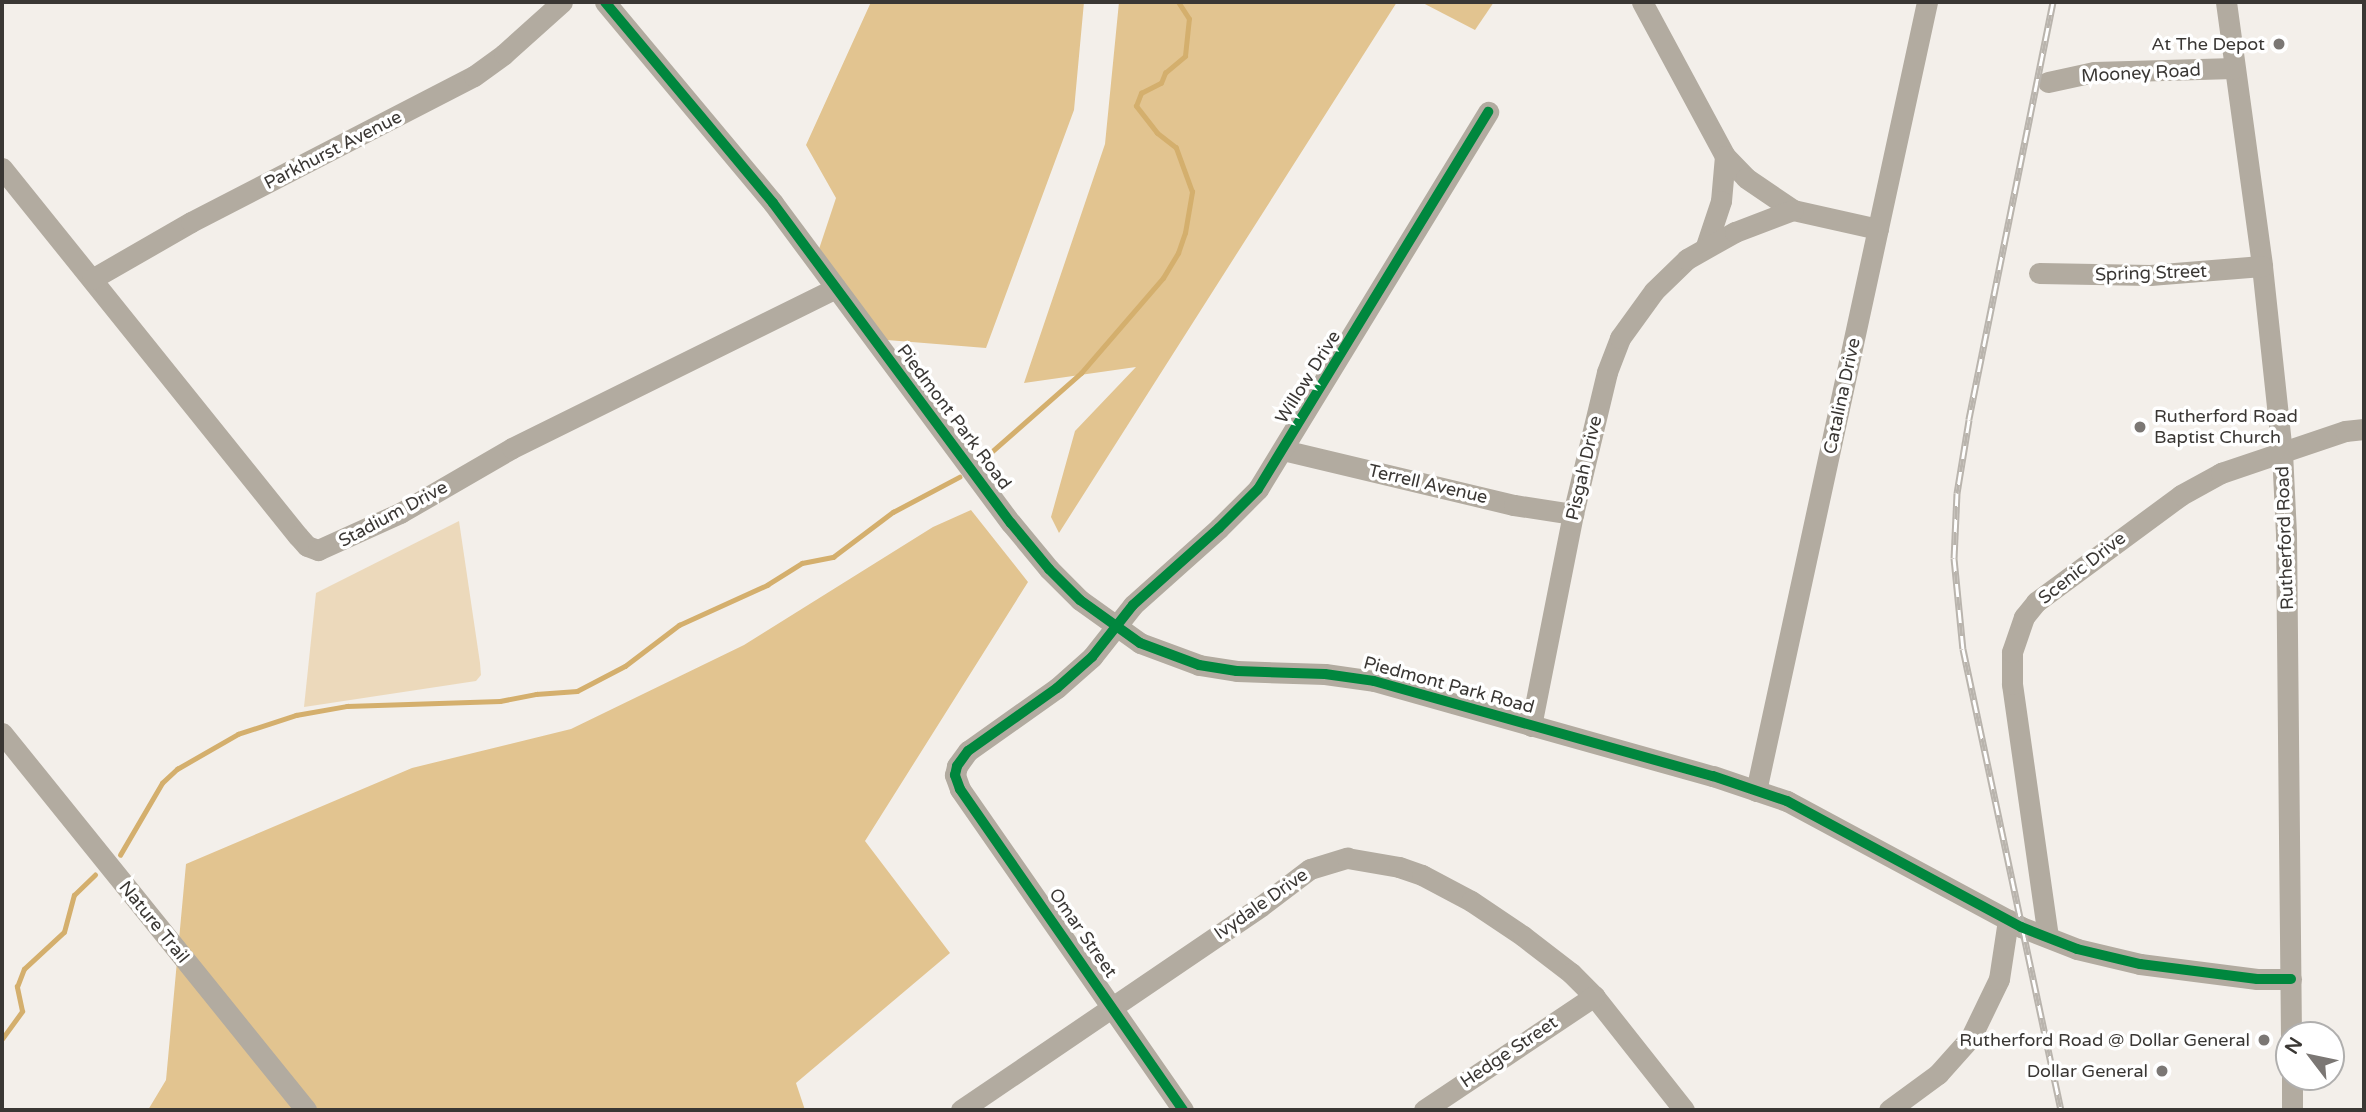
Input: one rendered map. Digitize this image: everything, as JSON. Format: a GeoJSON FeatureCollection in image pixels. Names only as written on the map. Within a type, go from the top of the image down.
{"type":"FeatureCollection","features":[{"type":"Feature","properties":{"kind":"street","name":"Parkhurst Avenue"},"geometry":{"type":"LineString","coordinates":[[92,279],[191,222],[474,76],[504,54],[562,2]]}},
{"type":"Feature","properties":{"kind":"street","name":"Piedmont Park Road"},"geometry":{"type":"LineString","coordinates":[[605,2],[773,203],[1049,569],[1117,629],[1159,652],[1199,665],[1237,671],[1356,677],[1756,790],[1809,812],[2008,920],[2092,953],[2140,964],[2258,979],[2291,979]]}},
{"type":"Feature","properties":{"kind":"street"},"geometry":{"type":"LineString","coordinates":[[1642,2],[1725,156],[1746,178],[1793,210],[1878,229]]}},
{"type":"Feature","properties":{"kind":"street","name":"Catalina Drive"},"geometry":{"type":"LineString","coordinates":[[1756,790],[1927,2]]}},
{"type":"Feature","properties":{"kind":"street","name":"Rutherford Road"},"geometry":{"type":"LineString","coordinates":[[2226,2],[2262,266],[2282,452],[2286,535],[2291,1021]]}},
{"type":"Feature","properties":{"kind":"street","name":"Mooney Road"},"geometry":{"type":"LineString","coordinates":[[2049,82],[2094,72],[2234,68]]}},
{"type":"Feature","properties":{"kind":"street","name":"Willow Drive"},"geometry":{"type":"LineString","coordinates":[[955,775],[959,760],[968,751],[1057,688],[1117,629],[1133,606],[1258,489],[1488,112]]}},
{"type":"Feature","properties":{"kind":"street"},"geometry":{"type":"LineString","coordinates":[[1706,246],[1721,201],[1725,156]]}},
{"type":"Feature","properties":{"kind":"street","name":"Stadium Drive"},"geometry":{"type":"LineString","coordinates":[[2,168],[298,536],[307,546],[318,550],[400,513],[512,448],[836,288]]}},
{"type":"Feature","properties":{"kind":"street","name":"Pisgah Drive"},"geometry":{"type":"LineString","coordinates":[[1531,726],[1573,514],[1607,372],[1620,338],[1654,291],[1706,246],[1793,210]]}},
{"type":"Feature","properties":{"kind":"street","name":"Spring Street"},"geometry":{"type":"LineString","coordinates":[[2039,273],[2150,275],[2262,266]]}},
{"type":"Feature","properties":{"kind":"street","name":"Scenic Drive"},"geometry":{"type":"LineString","coordinates":[[2048,937],[2012,684],[2012,652],[2020,624],[2036,602],[2181,495],[2221,473],[2345,431],[2364,429]]}},
{"type":"Feature","properties":{"kind":"street","name":"Terrell Avenue"},"geometry":{"type":"LineString","coordinates":[[1283,450],[1514,505],[1573,514]]}},
{"type":"Feature","properties":{"kind":"street","name":"Nature Trail"},"geometry":{"type":"LineString","coordinates":[[2,733],[306,1110]]}},
{"type":"Feature","properties":{"kind":"street","name":"Omar Street"},"geometry":{"type":"LineString","coordinates":[[955,775],[979,817],[1183,1110]]}},
{"type":"Feature","properties":{"kind":"street","name":"Ivydale Drive"},"geometry":{"type":"LineString","coordinates":[[961,1110],[1310,869],[1346,858],[1399,867],[1436,881],[1523,936],[1571,973],[1594,996],[1684,1110]]}},
{"type":"Feature","properties":{"kind":"street"},"geometry":{"type":"LineString","coordinates":[[1889,1110],[1938,1074],[1971,1037],[1999,979],[2008,920]]}},
{"type":"Feature","properties":{"kind":"street","name":"Hedge Street"},"geometry":{"type":"LineString","coordinates":[[1424,1110],[1594,996]]}},
{"type":"Feature","properties":{"kind":"street"},"geometry":{"type":"LineString","coordinates":[[2292,1091],[2292,1110]]}},
{"type":"Feature","properties":{"kind":"shaded area"},"geometry":{"type":"Polygon","coordinates":[[[871,2],[1084,2],[1074,110],[986,348],[887,340],[817,255],[836,198],[806,145],[871,2]]]}},
{"type":"Feature","properties":{"kind":"shaded area"},"geometry":{"type":"Polygon","coordinates":[[[1119,2],[1397,2],[1059,533],[1051,517],[1075,431],[1136,367],[1024,383],[1105,144],[1119,2]]]}},
{"type":"Feature","properties":{"kind":"shaded area"},"geometry":{"type":"Polygon","coordinates":[[[1421,2],[1494,2],[1475,30],[1421,2]]]}},
{"type":"Feature","properties":{"kind":"shaded area"},"geometry":{"type":"Polygon","coordinates":[[[971,510],[1028,582],[865,841],[950,953],[796,1083],[805,1110],[148,1110],[166,1080],[186,864],[412,768],[571,729],[744,645],[933,527],[971,510]]]}},
{"type":"Feature","properties":{"kind":"shaded area"},"geometry":{"type":"Polygon","coordinates":[[[459,521],[480,663],[481,675],[476,681],[304,707],[316,593],[459,521]]]}},
{"type":"Feature","properties":{"kind":"waterway"},"geometry":{"type":"LineString","coordinates":[[980,462],[1081,373],[1163,278],[1178,253],[1185,233],[1192,192],[1176,148],[1157,133],[1136,106],[1141,93],[1161,83],[1165,73],[1185,56],[1189,19],[1178,2]]}},
{"type":"Feature","properties":{"kind":"waterway"},"geometry":{"type":"LineString","coordinates":[[120,855],[162,783],[177,769],[238,734],[296,715],[347,706],[500,701],[536,694],[577,691],[625,666],[679,625],[767,585],[802,563],[833,557],[893,512],[959,477]]}},
{"type":"Feature","properties":{"kind":"waterway"},"geometry":{"type":"LineString","coordinates":[[2,1039],[22,1011],[17,987],[24,969],[64,932],[74,895],[95,875]]}},
{"type":"Feature","properties":{"kind":"railway"},"geometry":{"type":"LineString","coordinates":[[2053,2],[1969,420],[1957,493],[1954,558],[1963,649],[2061,1110]]}},
{"type":"Feature","properties":{"kind":"cycle path"},"geometry":{"type":"LineString","coordinates":[[605,2],[773,203],[1011,523],[1049,569],[1080,600],[1140,643],[1199,665],[1237,671],[1325,674],[1374,681],[1713,776],[1787,801],[2021,927],[2077,949],[2140,964],[2257,979],[2291,979]]}},
{"type":"Feature","properties":{"kind":"cycle path"},"geometry":{"type":"LineString","coordinates":[[1183,1110],[960,789],[955,775],[957,766],[968,751],[1057,688],[1092,657],[1133,605],[1258,489],[1488,112]]}},
{"type":"Feature","properties":{"kind":"place","name":"At The Depot"},"geometry":{"type":"Point","coordinates":[2279,44]}},
{"type":"Feature","properties":{"kind":"place","name":"Rutherford Road Baptist Church"},"geometry":{"type":"Point","coordinates":[2140,427]}},
{"type":"Feature","properties":{"kind":"place","name":"Rutherford Road @ Dollar General"},"geometry":{"type":"Point","coordinates":[2264,1040]}},
{"type":"Feature","properties":{"kind":"place","name":"Dollar General"},"geometry":{"type":"Point","coordinates":[2162,1071]}}]}
